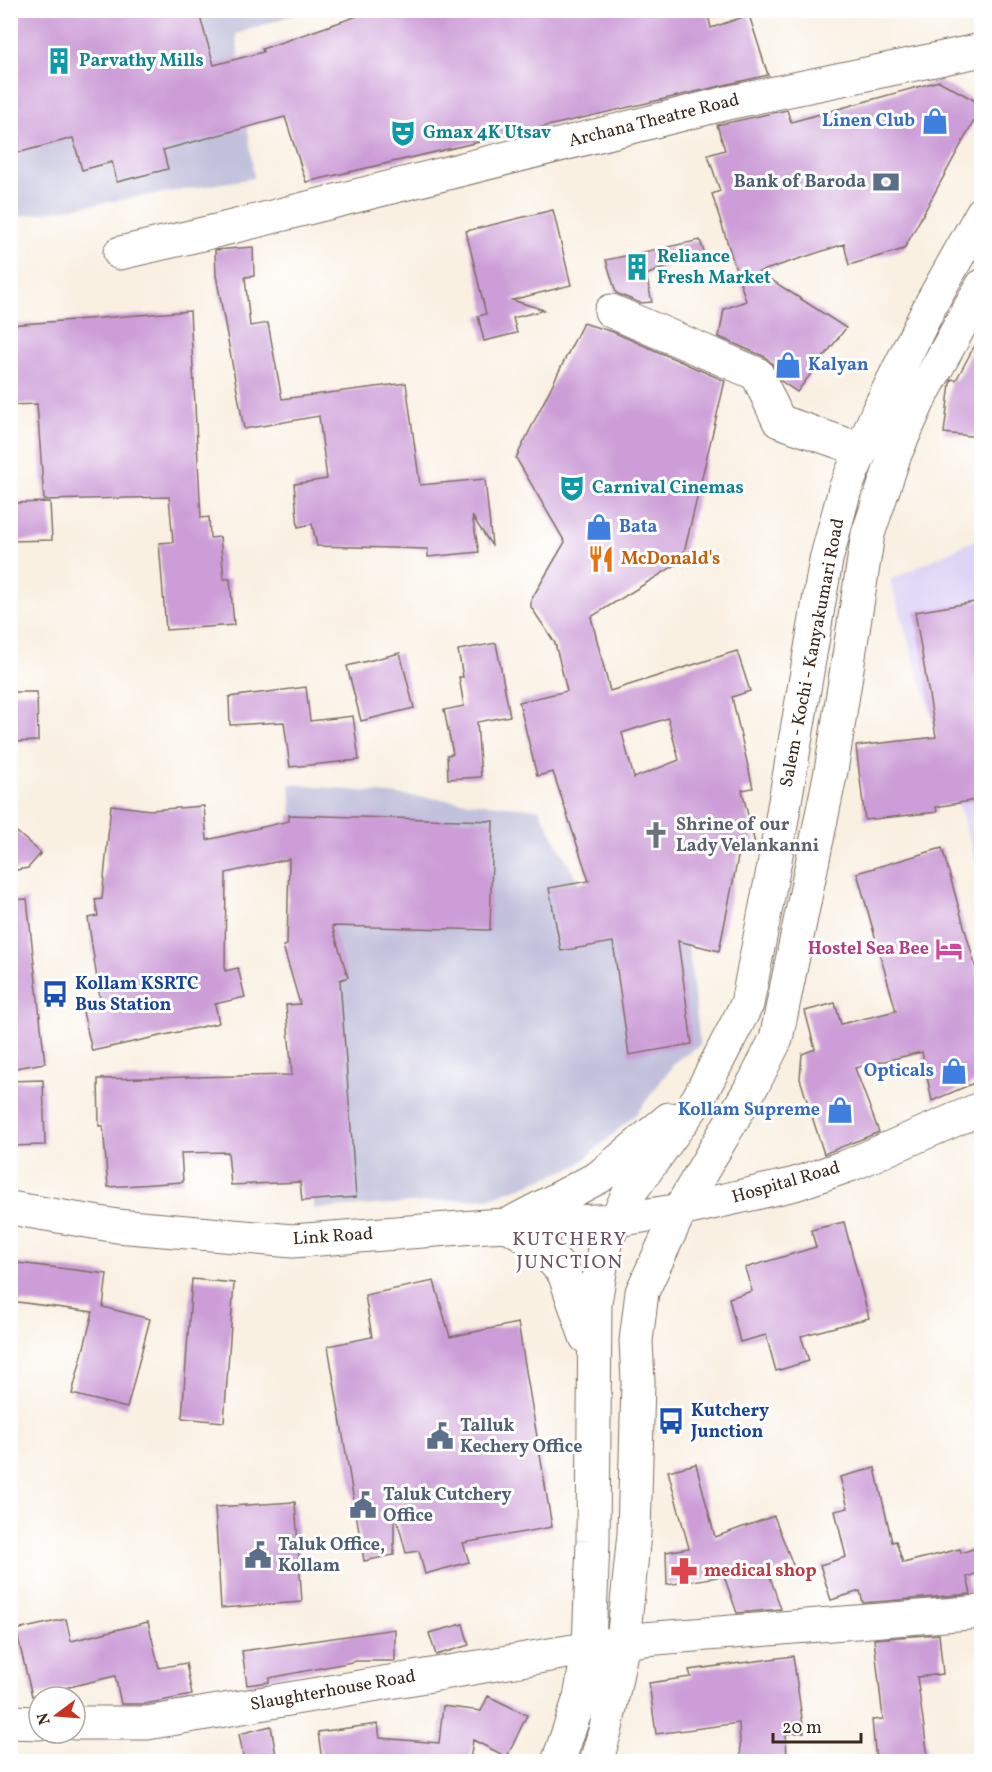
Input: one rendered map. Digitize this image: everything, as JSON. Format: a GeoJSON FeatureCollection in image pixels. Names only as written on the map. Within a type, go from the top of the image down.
{"type":"FeatureCollection","features":[{"type":"Feature","properties":{"kind":"main road","name":"Archana Theatre Road"},"geometry":{"type":"LineString","coordinates":[[120,253],[231,228],[727,103],[981,50]]}},
{"type":"Feature","properties":{"kind":"main road","name":"Salem - Kochi - Kanyakumari Road"},"geometry":{"type":"LineString","coordinates":[[558,1761],[580,1698],[590,1647],[595,1302],[605,1243],[628,1195],[698,1099],[747,1004],[775,860],[826,560],[844,489],[878,411],[932,302],[981,213]]}},
{"type":"Feature","properties":{"kind":"main road","name":"Salem - Kochi - Kanyakumari Road"},"geometry":{"type":"LineString","coordinates":[[596,1761],[606,1728],[623,1642],[634,1534],[638,1382],[636,1341],[642,1292],[681,1210],[755,1081],[776,1039],[831,771],[868,534],[895,454],[920,398],[981,286]]}},
{"type":"Feature","properties":{"kind":"main road"},"geometry":{"type":"LineString","coordinates":[[611,312],[757,374],[779,421],[862,450]]}},
{"type":"Feature","properties":{"kind":"main road"},"geometry":{"type":"LineString","coordinates":[[594,1360],[564,1273],[537,1245],[508,1225],[599,1177],[661,1125],[698,1099]]}},
{"type":"Feature","properties":{"kind":"main road","name":"Hospital Road"},"geometry":{"type":"LineString","coordinates":[[616,1220],[681,1210],[795,1185],[850,1165],[981,1108]]}},
{"type":"Feature","properties":{"kind":"main road","name":"Link Road"},"geometry":{"type":"LineString","coordinates":[[10,1208],[117,1226],[293,1241],[508,1225],[616,1220]]}},
{"type":"Feature","properties":{"kind":"main road","name":"Slaughterhouse Road"},"geometry":{"type":"LineString","coordinates":[[87,1723],[147,1723],[623,1642],[981,1612]]}},
{"type":"Feature","properties":{"kind":"main road"},"geometry":{"type":"LineString","coordinates":[[10,1722],[27,1723]]}},
{"type":"Feature","properties":{"kind":"shaded area","name":"Parvathy Mills"},"geometry":{"type":"Polygon","coordinates":[[[11,11],[304,11],[236,34],[254,178],[11,218],[11,11]]]}},
{"type":"Feature","properties":{"kind":"shaded area"},"geometry":{"type":"Polygon","coordinates":[[[981,537],[981,878],[958,803],[947,805],[933,721],[890,580],[981,537]]]}},
{"type":"Feature","properties":{"kind":"shaded area"},"geometry":{"type":"Polygon","coordinates":[[[290,784],[539,809],[580,886],[680,878],[700,1045],[677,1060],[637,1113],[577,1166],[490,1198],[314,1209],[290,784]]]}},
{"type":"Feature","properties":{"kind":"building"},"geometry":{"type":"Polygon","coordinates":[[[10,10],[198,10],[214,65],[263,52],[262,49],[375,10],[707,10],[711,28],[749,15],[768,75],[306,182],[285,117],[163,150],[168,169],[117,182],[112,162],[82,170],[73,138],[10,155],[10,10]]]}},
{"type":"Feature","properties":{"kind":"building"},"geometry":{"type":"Polygon","coordinates":[[[939,81],[981,104],[981,108],[904,249],[849,265],[844,244],[759,272],[846,328],[797,392],[781,381],[774,366],[765,357],[719,337],[724,309],[746,301],[712,194],[720,191],[708,155],[725,150],[717,125],[787,110],[791,122],[939,81]]]}},
{"type":"Feature","properties":{"kind":"building"},"geometry":{"type":"Polygon","coordinates":[[[553,210],[571,285],[512,300],[544,310],[513,318],[517,333],[484,341],[478,316],[486,314],[466,231],[553,210]]]}},
{"type":"Feature","properties":{"kind":"building","name":"Reliance Fresh Market"},"geometry":{"type":"Polygon","coordinates":[[[700,240],[704,252],[646,275],[652,302],[640,303],[616,293],[606,260],[700,240]]]}},
{"type":"Feature","properties":{"kind":"building"},"geometry":{"type":"Polygon","coordinates":[[[253,247],[254,276],[245,277],[250,326],[268,323],[282,399],[406,383],[420,485],[485,479],[492,546],[472,516],[479,552],[428,557],[428,549],[317,546],[312,524],[298,527],[294,484],[327,479],[319,416],[244,429],[216,275],[215,250],[253,247]]]}},
{"type":"Feature","properties":{"kind":"building"},"geometry":{"type":"Polygon","coordinates":[[[190,311],[201,518],[209,517],[210,538],[220,537],[224,579],[230,579],[234,625],[166,630],[159,543],[173,542],[169,497],[44,500],[37,404],[10,405],[10,325],[190,311]]]}},
{"type":"Feature","properties":{"kind":"building"},"geometry":{"type":"Polygon","coordinates":[[[583,323],[613,332],[725,381],[682,561],[591,617],[610,691],[737,651],[750,691],[732,697],[753,788],[742,790],[756,848],[739,852],[719,951],[678,941],[692,1044],[629,1055],[613,942],[561,951],[549,888],[589,881],[553,772],[537,776],[519,702],[567,691],[555,643],[531,607],[531,600],[565,542],[516,458],[583,323]],[[668,718],[622,733],[634,778],[679,760],[668,718]]]}},
{"type":"Feature","properties":{"kind":"building"},"geometry":{"type":"Polygon","coordinates":[[[981,334],[981,405],[978,437],[944,433],[950,383],[952,379],[956,380],[981,334]]]}},
{"type":"Feature","properties":{"kind":"building"},"geometry":{"type":"Polygon","coordinates":[[[50,502],[52,540],[10,541],[10,503],[50,502]]]}},
{"type":"Feature","properties":{"kind":"building"},"geometry":{"type":"Polygon","coordinates":[[[981,601],[981,799],[936,807],[937,812],[865,820],[856,746],[936,737],[915,612],[981,601]]]}},
{"type":"Feature","properties":{"kind":"building"},"geometry":{"type":"Polygon","coordinates":[[[496,643],[510,716],[477,722],[481,777],[448,779],[447,755],[453,754],[444,710],[464,706],[459,677],[463,677],[458,650],[496,643]]]}},
{"type":"Feature","properties":{"kind":"building"},"geometry":{"type":"Polygon","coordinates":[[[400,653],[414,708],[361,721],[347,666],[400,653]]]}},
{"type":"Feature","properties":{"kind":"building"},"geometry":{"type":"Polygon","coordinates":[[[306,687],[310,721],[353,716],[359,760],[290,767],[284,722],[230,725],[229,697],[306,687]]]}},
{"type":"Feature","properties":{"kind":"building"},"geometry":{"type":"Polygon","coordinates":[[[10,692],[37,692],[38,741],[10,742],[10,692]]]}},
{"type":"Feature","properties":{"kind":"building"},"geometry":{"type":"Polygon","coordinates":[[[111,805],[150,810],[204,806],[207,840],[289,821],[289,815],[493,821],[490,930],[332,926],[348,977],[340,980],[356,1197],[302,1201],[300,1182],[231,1185],[228,1152],[181,1153],[183,1182],[108,1187],[103,1126],[99,1126],[98,1079],[292,1075],[286,1005],[300,1004],[283,946],[287,945],[289,859],[226,873],[225,971],[238,968],[245,997],[215,1004],[219,1023],[92,1051],[81,1003],[100,999],[88,918],[98,916],[95,900],[102,899],[111,805]]]}},
{"type":"Feature","properties":{"kind":"building"},"geometry":{"type":"Polygon","coordinates":[[[10,826],[41,853],[28,868],[10,871],[10,826]]]}},
{"type":"Feature","properties":{"kind":"building"},"geometry":{"type":"Polygon","coordinates":[[[942,848],[981,986],[981,1080],[932,1101],[922,1052],[855,1068],[879,1132],[824,1154],[800,1079],[802,1054],[815,1049],[805,1011],[835,1003],[841,1024],[896,1011],[857,873],[942,848]]]}},
{"type":"Feature","properties":{"kind":"building"},"geometry":{"type":"Polygon","coordinates":[[[27,899],[45,1063],[10,1069],[10,900],[27,899]]]}},
{"type":"Feature","properties":{"kind":"building"},"geometry":{"type":"Polygon","coordinates":[[[43,1080],[45,1145],[10,1146],[10,1081],[43,1080]]]}},
{"type":"Feature","properties":{"kind":"building"},"geometry":{"type":"Polygon","coordinates":[[[844,1222],[869,1318],[801,1336],[809,1361],[776,1371],[766,1335],[740,1342],[729,1298],[752,1291],[745,1268],[816,1247],[811,1230],[844,1222]]]}},
{"type":"Feature","properties":{"kind":"building"},"geometry":{"type":"Polygon","coordinates":[[[10,1262],[107,1274],[103,1307],[150,1319],[127,1408],[72,1394],[93,1312],[10,1301],[10,1262]]]}},
{"type":"Feature","properties":{"kind":"building"},"geometry":{"type":"Polygon","coordinates":[[[192,1279],[234,1283],[224,1422],[182,1418],[192,1279]]]}},
{"type":"Feature","properties":{"kind":"building","name":"Talluk Kechery Office"},"geometry":{"type":"Polygon","coordinates":[[[434,1281],[450,1337],[518,1323],[552,1527],[463,1543],[469,1562],[425,1574],[419,1551],[406,1553],[397,1519],[394,1519],[394,1555],[364,1561],[328,1346],[372,1337],[365,1295],[434,1281]]]}},
{"type":"Feature","properties":{"kind":"building"},"geometry":{"type":"Polygon","coordinates":[[[696,1464],[715,1537],[774,1516],[793,1565],[769,1574],[781,1609],[737,1613],[724,1576],[667,1585],[666,1552],[689,1548],[668,1471],[696,1464]]]}},
{"type":"Feature","properties":{"kind":"building"},"geometry":{"type":"Polygon","coordinates":[[[875,1468],[892,1542],[896,1541],[903,1563],[960,1549],[961,1553],[981,1546],[981,1572],[967,1577],[971,1594],[863,1603],[860,1591],[831,1600],[820,1565],[846,1557],[835,1511],[848,1508],[840,1477],[875,1468]]]}},
{"type":"Feature","properties":{"kind":"building","name":"Taluk Office, Kollam"},"geometry":{"type":"Polygon","coordinates":[[[295,1502],[302,1602],[221,1608],[215,1507],[295,1502]]]}},
{"type":"Feature","properties":{"kind":"building"},"geometry":{"type":"Polygon","coordinates":[[[66,1619],[71,1641],[148,1622],[159,1668],[186,1663],[192,1695],[145,1704],[121,1704],[115,1676],[78,1685],[29,1685],[16,1630],[66,1619]]]}},
{"type":"Feature","properties":{"kind":"building"},"geometry":{"type":"Polygon","coordinates":[[[463,1624],[469,1645],[436,1655],[429,1633],[463,1624]]]}},
{"type":"Feature","properties":{"kind":"building"},"geometry":{"type":"Polygon","coordinates":[[[395,1629],[395,1661],[357,1661],[269,1678],[269,1682],[247,1685],[242,1651],[395,1629]]]}},
{"type":"Feature","properties":{"kind":"building"},"geometry":{"type":"Polygon","coordinates":[[[939,1634],[943,1674],[917,1677],[928,1757],[876,1761],[872,1720],[883,1719],[874,1639],[939,1634]]]}},
{"type":"Feature","properties":{"kind":"building"},"geometry":{"type":"Polygon","coordinates":[[[793,1656],[804,1732],[786,1734],[787,1761],[741,1761],[739,1723],[656,1734],[649,1683],[691,1677],[689,1670],[793,1656]]]}},
{"type":"Feature","properties":{"kind":"building"},"geometry":{"type":"Polygon","coordinates":[[[488,1696],[527,1715],[507,1757],[473,1740],[470,1761],[322,1761],[318,1732],[378,1724],[380,1738],[439,1743],[443,1706],[481,1711],[488,1696]]]}},
{"type":"Feature","properties":{"kind":"building"},"geometry":{"type":"Polygon","coordinates":[[[271,1726],[277,1761],[244,1761],[239,1734],[271,1726]]]}},
{"type":"Feature","properties":{"kind":"place","name":"Parvathy Mills"},"geometry":{"type":"Point","coordinates":[59,61]}},
{"type":"Feature","properties":{"kind":"place","name":"Linen Club"},"geometry":{"type":"Point","coordinates":[935,121]}},
{"type":"Feature","properties":{"kind":"place","name":"Gmax 4K Utsav"},"geometry":{"type":"Point","coordinates":[403,133]}},
{"type":"Feature","properties":{"kind":"place","name":"Bank of Baroda"},"geometry":{"type":"Point","coordinates":[886,182]}},
{"type":"Feature","properties":{"kind":"place","name":"Reliance Fresh Market"},"geometry":{"type":"Point","coordinates":[637,267]}},
{"type":"Feature","properties":{"kind":"place","name":"Kalyan"},"geometry":{"type":"Point","coordinates":[788,365]}},
{"type":"Feature","properties":{"kind":"place","name":"Carnival Cinemas"},"geometry":{"type":"Point","coordinates":[572,488]}},
{"type":"Feature","properties":{"kind":"place","name":"Bata"},"geometry":{"type":"Point","coordinates":[599,527]}},
{"type":"Feature","properties":{"kind":"place","name":"McDonald's"},"geometry":{"type":"Point","coordinates":[601,559]}},
{"type":"Feature","properties":{"kind":"place","name":"Shrine of our Lady Velankanni"},"geometry":{"type":"Point","coordinates":[656,835]}},
{"type":"Feature","properties":{"kind":"place","name":"Hostel Sea Bee"},"geometry":{"type":"Point","coordinates":[949,949]}},
{"type":"Feature","properties":{"kind":"place","name":"Kollam KSRTC Bus Station"},"geometry":{"type":"Point","coordinates":[55,994]}},
{"type":"Feature","properties":{"kind":"place","name":"Opticals"},"geometry":{"type":"Point","coordinates":[954,1071]}},
{"type":"Feature","properties":{"kind":"place","name":"Kollam Supreme"},"geometry":{"type":"Point","coordinates":[840,1110]}},
{"type":"Feature","properties":{"kind":"place","name":"Kutchery Junction"},"geometry":{"type":"Point","coordinates":[671,1421]}},
{"type":"Feature","properties":{"kind":"place","name":"Talluk Kechery Office"},"geometry":{"type":"Point","coordinates":[440,1436]}},
{"type":"Feature","properties":{"kind":"place","name":"Taluk Cutchery Office"},"geometry":{"type":"Point","coordinates":[363,1505]}},
{"type":"Feature","properties":{"kind":"place","name":"Taluk Office, Kollam"},"geometry":{"type":"Point","coordinates":[258,1555]}},
{"type":"Feature","properties":{"kind":"place","name":"medical shop"},"geometry":{"type":"Point","coordinates":[684,1571]}},
{"type":"Feature","properties":{"kind":"district","name":"KUTCHERY JUNCTION"},"geometry":{"type":"Point","coordinates":[570,1252]}}]}
